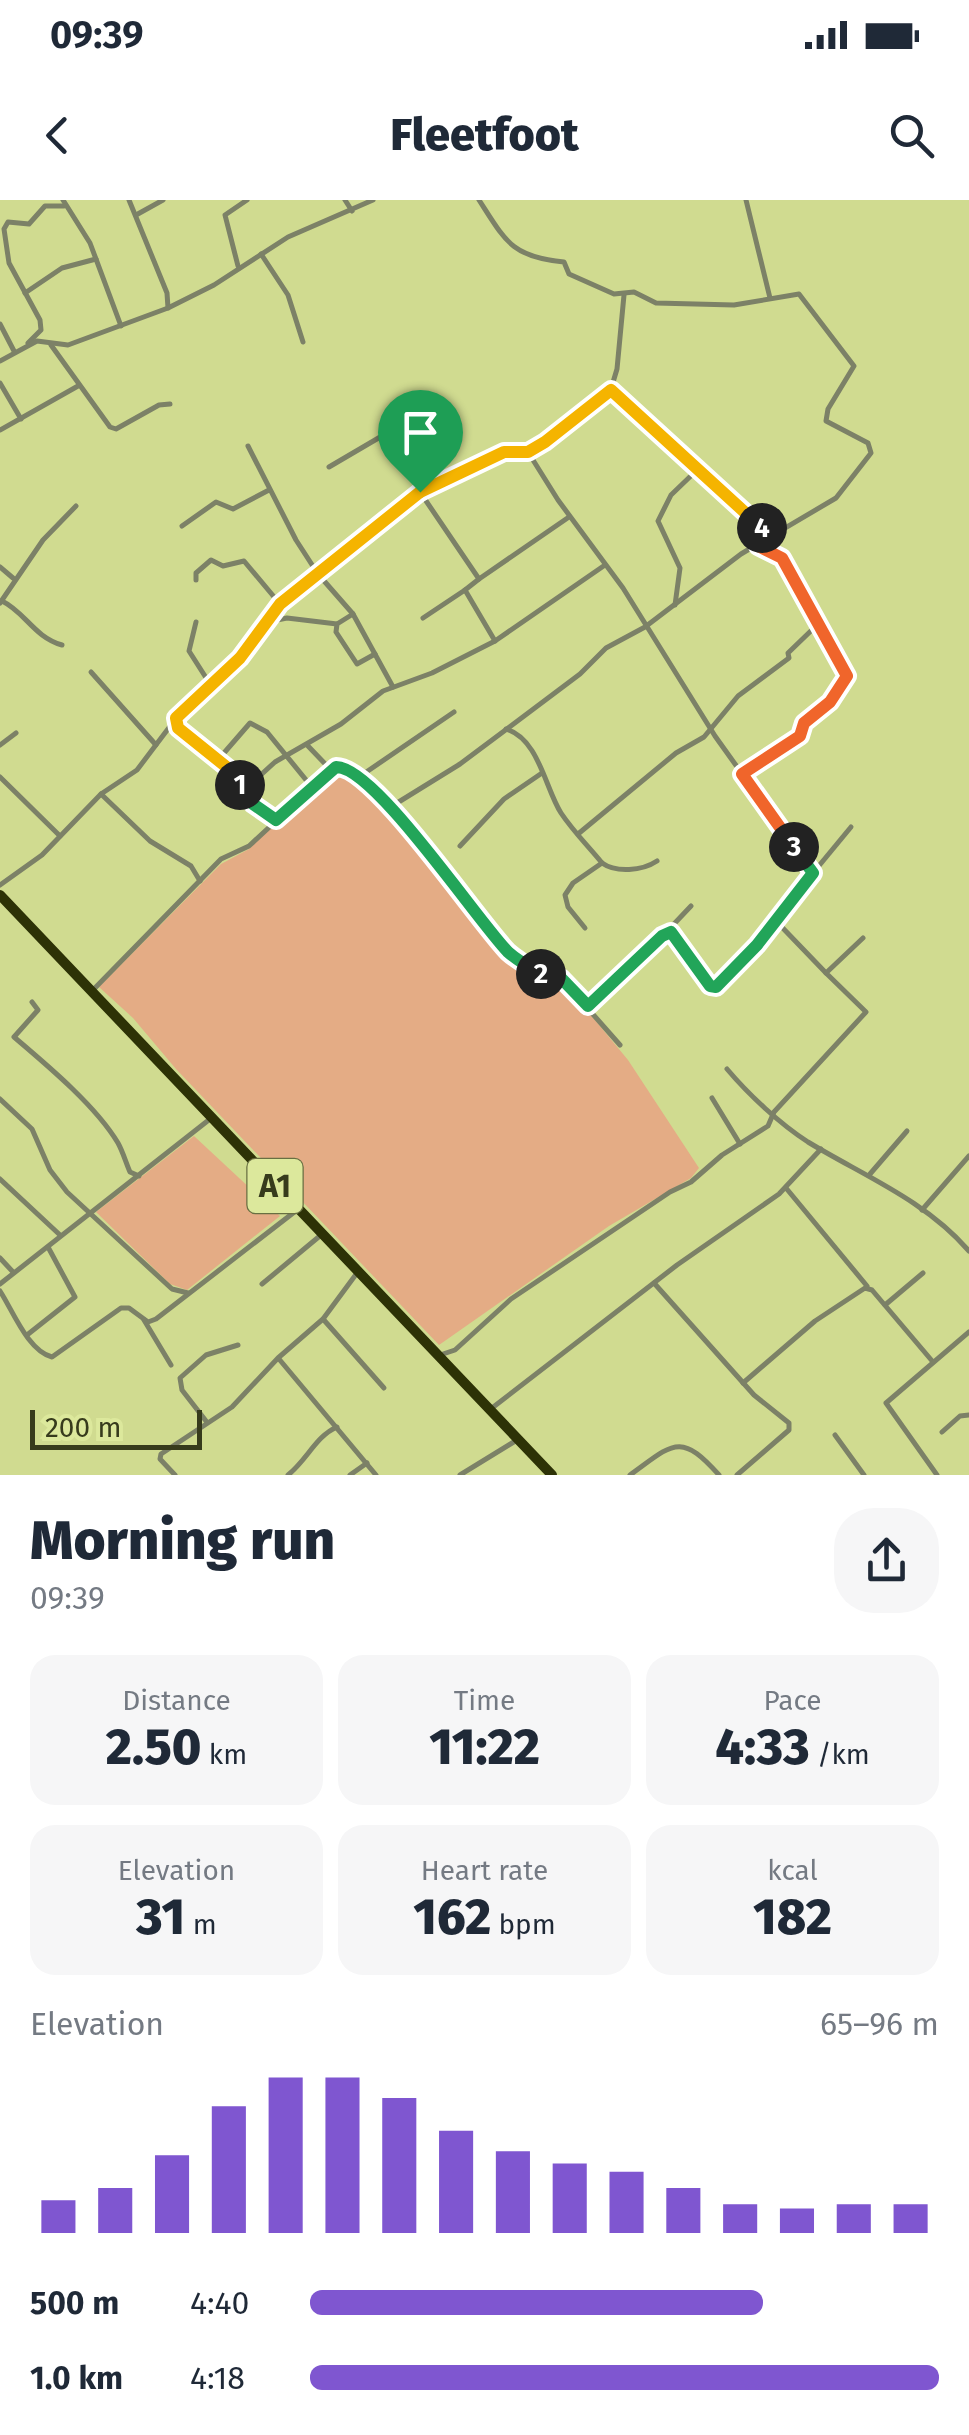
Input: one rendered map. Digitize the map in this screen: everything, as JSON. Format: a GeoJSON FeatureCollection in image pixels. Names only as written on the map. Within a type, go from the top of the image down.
{"type":"FeatureCollection","features":[{"type":"Feature","properties":{"kind":"highway","name":"A1"},"geometry":{"type":"LineString","coordinates":[[0,895],[552,1475]]}},
{"type":"Feature","properties":{"kind":"street"},"geometry":{"type":"LineString","coordinates":[[130,200],[167,294],[168,308]]}},
{"type":"Feature","properties":{"kind":"street"},"geometry":{"type":"LineString","coordinates":[[136,215],[163,200]]}},
{"type":"Feature","properties":{"kind":"street"},"geometry":{"type":"LineString","coordinates":[[238,266],[225,215],[248,200]]}},
{"type":"Feature","properties":{"kind":"street"},"geometry":{"type":"LineString","coordinates":[[345,200],[352,211]]}},
{"type":"Feature","properties":{"kind":"street"},"geometry":{"type":"LineString","coordinates":[[26,345],[68,345],[168,308],[214,286],[238,266],[288,237],[374,200]]}},
{"type":"Feature","properties":{"kind":"street"},"geometry":{"type":"LineString","coordinates":[[390,807],[506,729],[580,674],[606,648],[646,627],[758,546],[836,498],[872,449],[825,418],[852,372],[853,362],[801,295],[734,305],[656,303],[634,292],[624,295],[569,274],[564,262],[519,253],[510,247],[479,200]]}},
{"type":"Feature","properties":{"kind":"street"},"geometry":{"type":"LineString","coordinates":[[746,200],[770,298]]}},
{"type":"Feature","properties":{"kind":"street"},"geometry":{"type":"LineString","coordinates":[[0,361],[41,330],[6,252],[5,226],[8,222],[29,224],[45,206],[64,203],[96,259],[121,326]]}},
{"type":"Feature","properties":{"kind":"street"},"geometry":{"type":"LineString","coordinates":[[261,254],[288,295],[303,342]]}},
{"type":"Feature","properties":{"kind":"street"},"geometry":{"type":"LineString","coordinates":[[25,292],[62,268],[96,259]]}},
{"type":"Feature","properties":{"kind":"street"},"geometry":{"type":"LineString","coordinates":[[167,294],[184,299]]}},
{"type":"Feature","properties":{"kind":"street"},"geometry":{"type":"LineString","coordinates":[[0,885],[38,858],[101,794],[138,770],[176,718],[240,658],[280,604],[420,492],[504,452],[528,452],[611,390],[617,369],[624,295]]}},
{"type":"Feature","properties":{"kind":"street"},"geometry":{"type":"LineString","coordinates":[[0,324],[14,351]]}},
{"type":"Feature","properties":{"kind":"street"},"geometry":{"type":"LineString","coordinates":[[50,342],[100,416],[116,429],[159,405],[170,404]]}},
{"type":"Feature","properties":{"kind":"street"},"geometry":{"type":"LineString","coordinates":[[0,383],[21,419]]}},
{"type":"Feature","properties":{"kind":"street"},"geometry":{"type":"LineString","coordinates":[[0,430],[78,386]]}},
{"type":"Feature","properties":{"kind":"street"},"geometry":{"type":"LineString","coordinates":[[611,390],[745,510],[770,538]]}},
{"type":"Feature","properties":{"kind":"street"},"geometry":{"type":"LineString","coordinates":[[329,467],[387,434],[420,492],[479,579]]}},
{"type":"Feature","properties":{"kind":"street"},"geometry":{"type":"LineString","coordinates":[[248,446],[318,574],[353,614],[393,686]]}},
{"type":"Feature","properties":{"kind":"street"},"geometry":{"type":"LineString","coordinates":[[528,452],[709,728],[813,873]]}},
{"type":"Feature","properties":{"kind":"street"},"geometry":{"type":"LineString","coordinates":[[675,605],[680,568],[658,521],[672,495],[698,470]]}},
{"type":"Feature","properties":{"kind":"street"},"geometry":{"type":"LineString","coordinates":[[182,526],[216,502],[233,509],[269,490]]}},
{"type":"Feature","properties":{"kind":"street"},"geometry":{"type":"LineString","coordinates":[[62,644],[43,639],[11,605],[1,602],[14,578],[54,526],[76,506]]}},
{"type":"Feature","properties":{"kind":"street"},"geometry":{"type":"LineString","coordinates":[[423,618],[569,516]]}},
{"type":"Feature","properties":{"kind":"street"},"geometry":{"type":"LineString","coordinates":[[742,774],[800,736],[807,720],[830,702],[846,681],[826,634],[817,625],[782,558],[758,546]]}},
{"type":"Feature","properties":{"kind":"street"},"geometry":{"type":"LineString","coordinates":[[196,580],[196,573],[210,560],[223,566],[244,562],[280,604]]}},
{"type":"Feature","properties":{"kind":"street"},"geometry":{"type":"LineString","coordinates":[[242,792],[286,755],[308,746],[393,686],[432,673],[495,641],[605,566]]}},
{"type":"Feature","properties":{"kind":"street"},"geometry":{"type":"LineString","coordinates":[[0,568],[14,578]]}},
{"type":"Feature","properties":{"kind":"street"},"geometry":{"type":"LineString","coordinates":[[465,590],[495,641]]}},
{"type":"Feature","properties":{"kind":"street"},"geometry":{"type":"LineString","coordinates":[[268,622],[287,618],[338,624],[353,614]]}},
{"type":"Feature","properties":{"kind":"street"},"geometry":{"type":"LineString","coordinates":[[196,622],[189,651],[210,684]]}},
{"type":"Feature","properties":{"kind":"street"},"geometry":{"type":"LineString","coordinates":[[338,624],[336,632],[357,664],[376,654]]}},
{"type":"Feature","properties":{"kind":"street"},"geometry":{"type":"LineString","coordinates":[[578,834],[676,754],[704,737],[738,696],[790,658],[796,641],[817,625]]}},
{"type":"Feature","properties":{"kind":"street"},"geometry":{"type":"LineString","coordinates":[[91,672],[156,745]]}},
{"type":"Feature","properties":{"kind":"street"},"geometry":{"type":"LineString","coordinates":[[359,776],[454,712]]}},
{"type":"Feature","properties":{"kind":"street"},"geometry":{"type":"LineString","coordinates":[[176,718],[178,728],[229,769],[242,792],[276,820]]}},
{"type":"Feature","properties":{"kind":"street"},"geometry":{"type":"LineString","coordinates":[[218,761],[250,723],[267,732],[311,786]]}},
{"type":"Feature","properties":{"kind":"street"},"geometry":{"type":"LineString","coordinates":[[506,729],[524,739],[550,784],[558,809],[602,863],[611,868],[638,869],[656,861]]}},
{"type":"Feature","properties":{"kind":"street"},"geometry":{"type":"LineString","coordinates":[[0,745],[16,734]]}},
{"type":"Feature","properties":{"kind":"street"},"geometry":{"type":"LineString","coordinates":[[308,746],[331,770]]}},
{"type":"Feature","properties":{"kind":"street"},"geometry":{"type":"LineString","coordinates":[[90,992],[220,858],[250,846],[311,786],[331,770],[345,767],[390,807],[512,955],[540,974],[561,978],[620,1045]]}},
{"type":"Feature","properties":{"kind":"street"},"geometry":{"type":"LineString","coordinates":[[460,846],[504,799],[542,773]]}},
{"type":"Feature","properties":{"kind":"street"},"geometry":{"type":"LineString","coordinates":[[0,777],[60,836]]}},
{"type":"Feature","properties":{"kind":"street"},"geometry":{"type":"LineString","coordinates":[[101,794],[150,841],[191,866],[200,881]]}},
{"type":"Feature","properties":{"kind":"street"},"geometry":{"type":"LineString","coordinates":[[671,932],[712,988],[750,952],[851,827]]}},
{"type":"Feature","properties":{"kind":"street"},"geometry":{"type":"LineString","coordinates":[[585,928],[568,907],[565,895],[573,883],[602,863]]}},
{"type":"Feature","properties":{"kind":"street"},"geometry":{"type":"LineString","coordinates":[[671,932],[691,906]]}},
{"type":"Feature","properties":{"kind":"street"},"geometry":{"type":"LineString","coordinates":[[437,1356],[455,1350],[511,1299],[670,1192],[691,1182],[768,1126],[774,1112],[866,1012],[776,921]]}},
{"type":"Feature","properties":{"kind":"street"},"geometry":{"type":"LineString","coordinates":[[588,1006],[662,936],[671,932]]}},
{"type":"Feature","properties":{"kind":"street"},"geometry":{"type":"LineString","coordinates":[[826,972],[863,938]]}},
{"type":"Feature","properties":{"kind":"street"},"geometry":{"type":"LineString","coordinates":[[32,1002],[38,1010],[14,1037],[50,1068],[105,1127],[119,1145],[130,1172],[139,1176]]}},
{"type":"Feature","properties":{"kind":"street"},"geometry":{"type":"LineString","coordinates":[[727,1070],[821,1149],[870,1174],[922,1210],[969,1251]]}},
{"type":"Feature","properties":{"kind":"street"},"geometry":{"type":"LineString","coordinates":[[0,1098],[32,1129],[50,1170],[90,1212],[172,1289],[191,1292]]}},
{"type":"Feature","properties":{"kind":"street"},"geometry":{"type":"LineString","coordinates":[[712,1098],[740,1144]]}},
{"type":"Feature","properties":{"kind":"street"},"geometry":{"type":"LineString","coordinates":[[172,1364],[144,1320],[129,1308],[121,1308],[52,1357],[42,1354],[0,1287],[60,1234],[210,1119]]}},
{"type":"Feature","properties":{"kind":"street"},"geometry":{"type":"LineString","coordinates":[[870,1174],[906,1130]]}},
{"type":"Feature","properties":{"kind":"street"},"geometry":{"type":"LineString","coordinates":[[490,1410],[786,1188],[821,1149]]}},
{"type":"Feature","properties":{"kind":"street"},"geometry":{"type":"LineString","coordinates":[[922,1210],[969,1156]]}},
{"type":"Feature","properties":{"kind":"street"},"geometry":{"type":"LineString","coordinates":[[0,1179],[60,1234]]}},
{"type":"Feature","properties":{"kind":"street"},"geometry":{"type":"LineString","coordinates":[[786,1188],[932,1362]]}},
{"type":"Feature","properties":{"kind":"street"},"geometry":{"type":"LineString","coordinates":[[144,1320],[156,1319],[298,1210]]}},
{"type":"Feature","properties":{"kind":"street"},"geometry":{"type":"LineString","coordinates":[[262,1284],[321,1235]]}},
{"type":"Feature","properties":{"kind":"street"},"geometry":{"type":"LineString","coordinates":[[963,1244],[969,1238]]}},
{"type":"Feature","properties":{"kind":"street"},"geometry":{"type":"LineString","coordinates":[[27,1335],[75,1298],[48,1246]]}},
{"type":"Feature","properties":{"kind":"street"},"geometry":{"type":"LineString","coordinates":[[0,1258],[13,1272]]}},
{"type":"Feature","properties":{"kind":"street"},"geometry":{"type":"LineString","coordinates":[[884,1306],[923,1272]]}},
{"type":"Feature","properties":{"kind":"street"},"geometry":{"type":"LineString","coordinates":[[174,1475],[160,1460],[161,1454],[232,1407],[278,1358],[323,1319],[357,1273]]}},
{"type":"Feature","properties":{"kind":"street"},"geometry":{"type":"LineString","coordinates":[[654,1284],[742,1383],[790,1427],[736,1475]]}},
{"type":"Feature","properties":{"kind":"street"},"geometry":{"type":"LineString","coordinates":[[742,1383],[815,1322],[868,1288]]}},
{"type":"Feature","properties":{"kind":"street"},"geometry":{"type":"LineString","coordinates":[[323,1319],[384,1388]]}},
{"type":"Feature","properties":{"kind":"street"},"geometry":{"type":"LineString","coordinates":[[938,1475],[886,1403],[969,1332]]}},
{"type":"Feature","properties":{"kind":"street"},"geometry":{"type":"LineString","coordinates":[[206,1422],[182,1390],[180,1378],[206,1355],[238,1344]]}},
{"type":"Feature","properties":{"kind":"street"},"geometry":{"type":"LineString","coordinates":[[454,1373],[455,1350]]}},
{"type":"Feature","properties":{"kind":"street"},"geometry":{"type":"LineString","coordinates":[[278,1358],[376,1475]]}},
{"type":"Feature","properties":{"kind":"street"},"geometry":{"type":"LineString","coordinates":[[942,1432],[960,1416],[969,1414]]}},
{"type":"Feature","properties":{"kind":"street"},"geometry":{"type":"LineString","coordinates":[[288,1475],[312,1452],[322,1434],[338,1428]]}},
{"type":"Feature","properties":{"kind":"street"},"geometry":{"type":"LineString","coordinates":[[834,1435],[864,1475]]}},
{"type":"Feature","properties":{"kind":"street"},"geometry":{"type":"LineString","coordinates":[[460,1475],[517,1440]]}},
{"type":"Feature","properties":{"kind":"street"},"geometry":{"type":"LineString","coordinates":[[630,1475],[657,1454],[676,1446],[699,1451],[718,1475]]}},
{"type":"Feature","properties":{"kind":"street"},"geometry":{"type":"LineString","coordinates":[[350,1475],[366,1463]]}},
{"type":"Feature","properties":{"kind":"shaded area"},"geometry":{"type":"Polygon","coordinates":[[[344,771],[356,777],[379,801],[501,950],[541,979],[566,985],[628,1060],[699,1168],[691,1178],[609,1226],[439,1345],[176,1069],[133,1018],[99,987],[221,864],[249,849],[311,789],[334,772],[344,771]]]}},
{"type":"Feature","properties":{"kind":"shaded area"},"geometry":{"type":"Polygon","coordinates":[[[194,1136],[280,1216],[187,1290],[170,1284],[96,1212],[194,1136]]]}},
{"type":"Feature","properties":{"kind":"route"},"geometry":{"type":"LineString","coordinates":[[611,390],[737,502],[770,538],[758,546],[777,552],[782,558],[847,676],[830,702],[804,723],[800,736],[742,774],[813,873],[757,945],[716,987],[710,986],[671,932],[662,936],[588,1006],[561,978],[540,974],[519,962],[494,937],[390,807],[359,776],[345,767],[336,767],[276,820],[269,819],[242,792],[229,769],[178,728],[176,718],[230,668],[280,604],[420,492],[504,452],[528,452],[611,390]]}}]}
